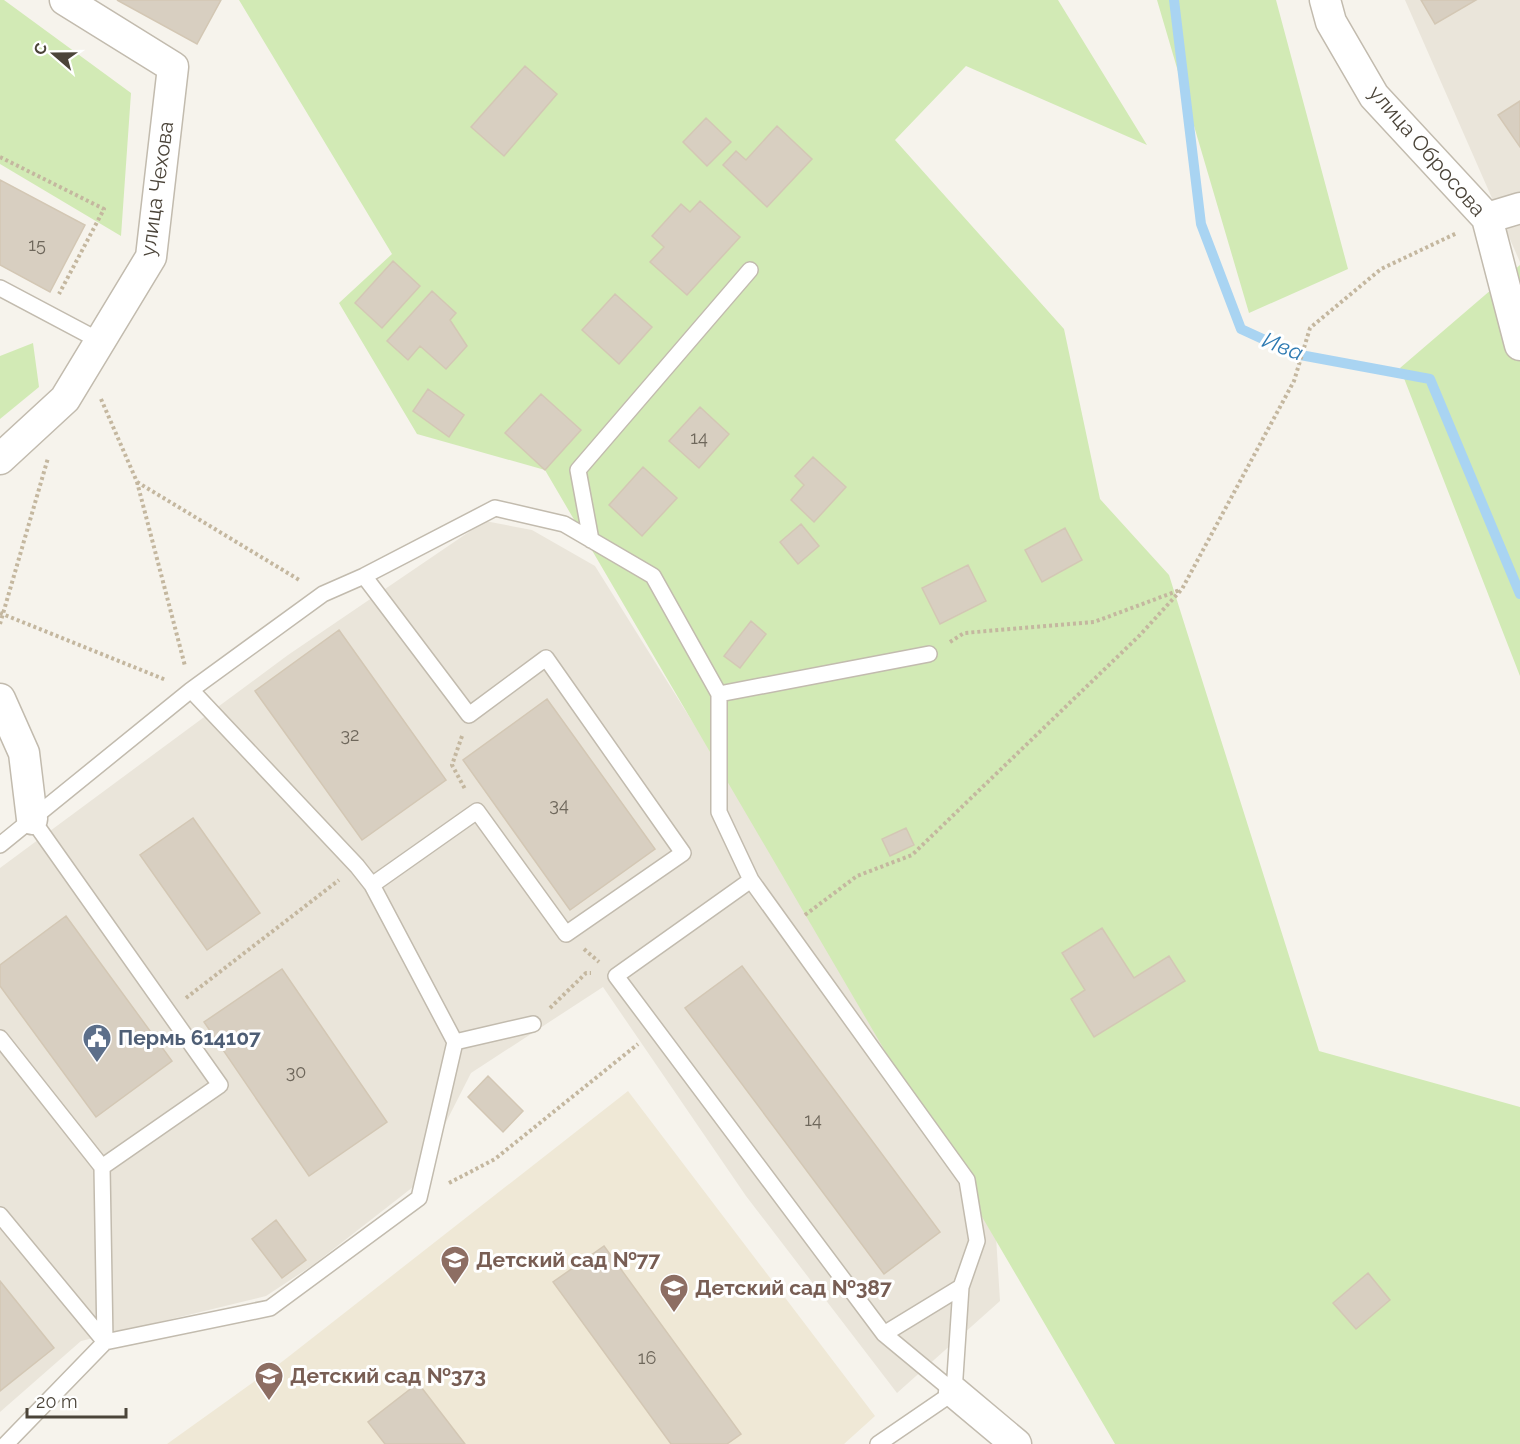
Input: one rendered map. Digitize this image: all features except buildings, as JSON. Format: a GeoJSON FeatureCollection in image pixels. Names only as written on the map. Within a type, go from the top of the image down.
{"type":"FeatureCollection","features":[{"type":"Feature","properties":{"kind":"street","name":"улица Чехова"},"geometry":{"type":"LineString","coordinates":[[0,459],[65,399],[151,257],[173,67],[65,0]]}},
{"type":"Feature","properties":{"kind":"street","name":"улица Обросова"},"geometry":{"type":"LineString","coordinates":[[1325,0],[1331,22],[1374,96],[1487,218],[1520,345]]}},
{"type":"Feature","properties":{"kind":"street"},"geometry":{"type":"LineString","coordinates":[[1487,218],[1520,208]]}},
{"type":"Feature","properties":{"kind":"street"},"geometry":{"type":"LineString","coordinates":[[0,699],[24,753],[32,819]]}},
{"type":"Feature","properties":{"kind":"street"},"geometry":{"type":"LineString","coordinates":[[954,1392],[1016,1444]]}},
{"type":"Feature","properties":{"kind":"lane"},"geometry":{"type":"LineString","coordinates":[[591,540],[578,470],[750,270]]}},
{"type":"Feature","properties":{"kind":"lane"},"geometry":{"type":"LineString","coordinates":[[0,288],[48,314],[93,353]]}},
{"type":"Feature","properties":{"kind":"lane"},"geometry":{"type":"LineString","coordinates":[[0,845],[191,690],[323,594],[364,576],[495,508],[564,524],[653,576],[719,694],[719,812],[751,880],[967,1180],[977,1241],[962,1287],[954,1392]]}},
{"type":"Feature","properties":{"kind":"lane"},"geometry":{"type":"LineString","coordinates":[[364,576],[469,715],[546,658],[683,853],[566,934],[477,811],[372,885]]}},
{"type":"Feature","properties":{"kind":"lane"},"geometry":{"type":"LineString","coordinates":[[719,694],[929,654]]}},
{"type":"Feature","properties":{"kind":"lane"},"geometry":{"type":"LineString","coordinates":[[6,1444],[105,1342],[270,1308],[419,1198],[455,1042],[372,885],[357,866],[191,690]]}},
{"type":"Feature","properties":{"kind":"lane"},"geometry":{"type":"LineString","coordinates":[[32,819],[220,1085],[102,1167]]}},
{"type":"Feature","properties":{"kind":"lane"},"geometry":{"type":"LineString","coordinates":[[751,880],[616,976],[884,1334],[954,1392]]}},
{"type":"Feature","properties":{"kind":"lane"},"geometry":{"type":"LineString","coordinates":[[455,1042],[533,1024]]}},
{"type":"Feature","properties":{"kind":"lane"},"geometry":{"type":"LineString","coordinates":[[0,1038],[102,1167],[105,1342]]}},
{"type":"Feature","properties":{"kind":"lane"},"geometry":{"type":"LineString","coordinates":[[0,1215],[105,1342]]}},
{"type":"Feature","properties":{"kind":"lane"},"geometry":{"type":"LineString","coordinates":[[884,1334],[962,1287]]}},
{"type":"Feature","properties":{"kind":"lane"},"geometry":{"type":"LineString","coordinates":[[878,1444],[954,1392]]}},
{"type":"Feature","properties":{"kind":"path"},"geometry":{"type":"LineString","coordinates":[[0,157],[104,209],[48,314]]}},
{"type":"Feature","properties":{"kind":"path"},"geometry":{"type":"LineString","coordinates":[[786,930],[857,876],[912,855],[1140,635],[1182,589],[1294,381],[1310,328],[1381,269],[1487,218]]}},
{"type":"Feature","properties":{"kind":"path"},"geometry":{"type":"LineString","coordinates":[[93,353],[137,482],[191,690]]}},
{"type":"Feature","properties":{"kind":"path"},"geometry":{"type":"LineString","coordinates":[[0,624],[49,456]]}},
{"type":"Feature","properties":{"kind":"path"},"geometry":{"type":"LineString","coordinates":[[137,482],[323,594]]}},
{"type":"Feature","properties":{"kind":"path"},"geometry":{"type":"LineString","coordinates":[[964,633],[1094,622],[1182,589]]}},
{"type":"Feature","properties":{"kind":"path"},"geometry":{"type":"LineString","coordinates":[[2,614],[191,690]]}},
{"type":"Feature","properties":{"kind":"path"},"geometry":{"type":"LineString","coordinates":[[469,715],[452,765],[477,811]]}},
{"type":"Feature","properties":{"kind":"path"},"geometry":{"type":"LineString","coordinates":[[167,1013],[357,866]]}},
{"type":"Feature","properties":{"kind":"path"},"geometry":{"type":"LineString","coordinates":[[566,934],[616,976]]}},
{"type":"Feature","properties":{"kind":"path"},"geometry":{"type":"LineString","coordinates":[[533,1024],[586,973],[616,976]]}},
{"type":"Feature","properties":{"kind":"path"},"geometry":{"type":"LineString","coordinates":[[419,1198],[495,1159],[656,1030]]}},
{"type":"Feature","properties":{"kind":"shaded area"},"geometry":{"type":"Polygon","coordinates":[[[1405,0],[1520,0],[1520,262],[1405,0]]]}},
{"type":"Feature","properties":{"kind":"shaded area"},"geometry":{"type":"Polygon","coordinates":[[[485,521],[532,530],[595,566],[994,1204],[1000,1301],[897,1393],[746,1196],[603,987],[471,1073],[413,1187],[313,1265],[266,1296],[81,1341],[0,1412],[0,868],[288,655],[485,521]]]}},
{"type":"Feature","properties":{"kind":"shaded area"},"geometry":{"type":"Polygon","coordinates":[[[628,1091],[875,1416],[844,1444],[167,1444],[283,1361],[628,1091]]]}},
{"type":"Feature","properties":{"kind":"green space"},"geometry":{"type":"Polygon","coordinates":[[[0,0],[4,0],[131,93],[121,236],[0,164],[0,0]]]}},
{"type":"Feature","properties":{"kind":"green space"},"geometry":{"type":"Polygon","coordinates":[[[239,0],[1058,0],[1147,145],[966,66],[895,140],[1064,329],[1100,499],[1169,575],[1319,1051],[1520,1107],[1520,1444],[1115,1444],[545,470],[417,434],[339,303],[392,254],[239,0]]]}},
{"type":"Feature","properties":{"kind":"green space"},"geometry":{"type":"Polygon","coordinates":[[[1157,0],[1276,0],[1348,269],[1249,313],[1157,0]]]}},
{"type":"Feature","properties":{"kind":"green space"},"geometry":{"type":"Polygon","coordinates":[[[1520,265],[1520,676],[1400,368],[1520,265]]]}},
{"type":"Feature","properties":{"kind":"green space"},"geometry":{"type":"Polygon","coordinates":[[[33,343],[39,387],[0,419],[0,356],[33,343]]]}},
{"type":"Feature","properties":{"kind":"waterway","name":"Ива"},"geometry":{"type":"LineString","coordinates":[[1174,0],[1201,224],[1241,329],[1295,354],[1430,379],[1520,594]]}},
{"type":"Feature","properties":{"kind":"place","name":"Пермь 614107"},"geometry":{"type":"Point","coordinates":[97,1064]}},
{"type":"Feature","properties":{"kind":"place","name":"Детский сад №77"},"geometry":{"type":"Point","coordinates":[455,1286]}},
{"type":"Feature","properties":{"kind":"place","name":"Детский сад №387"},"geometry":{"type":"Point","coordinates":[674,1314]}},
{"type":"Feature","properties":{"kind":"place","name":"Детский сад №373"},"geometry":{"type":"Point","coordinates":[269,1402]}}]}
